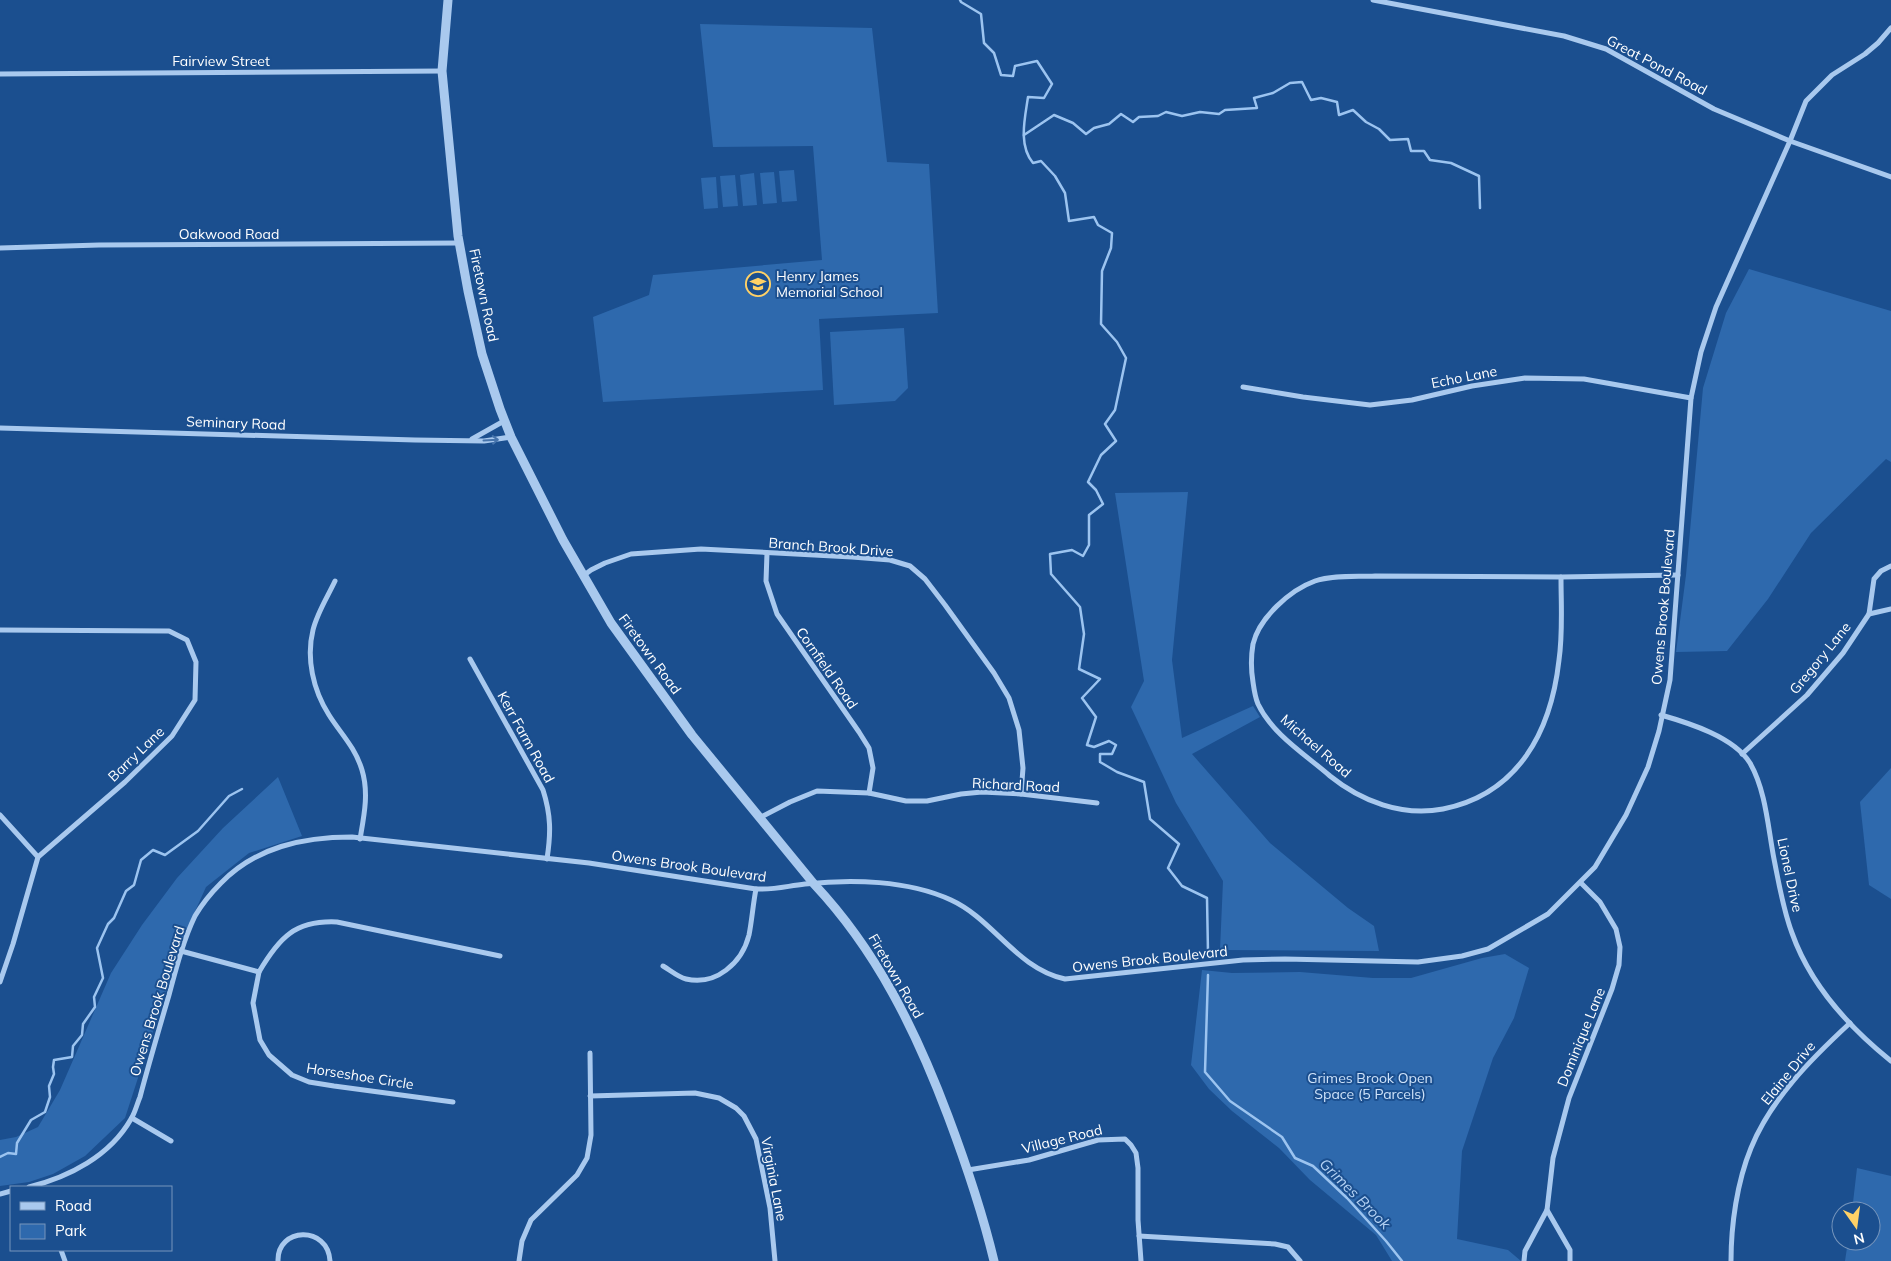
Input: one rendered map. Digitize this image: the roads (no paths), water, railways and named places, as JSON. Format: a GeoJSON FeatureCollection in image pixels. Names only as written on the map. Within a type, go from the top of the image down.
{"type":"FeatureCollection","features":[{"type":"Feature","properties":{"kind":"street","name":"Firetown Road"},"geometry":{"type":"LineString","coordinates":[[448,0],[442,71],[459,243],[482,354],[504,421],[583,577],[611,623],[692,735],[762,818],[814,884],[831,901],[862,942],[901,1006],[939,1092],[968,1170],[982,1211],[994,1261]]}},
{"type":"Feature","properties":{"kind":"street","name":"Great Pond Road"},"geometry":{"type":"LineString","coordinates":[[1373,0],[1564,36],[1606,49],[1714,109],[1790,141],[1891,177]]}},
{"type":"Feature","properties":{"kind":"street","name":"Owens Brook Boulevard"},"geometry":{"type":"LineString","coordinates":[[40,1186],[88,1162],[118,1138],[132,1118],[140,1097],[181,951],[196,916],[210,894],[229,875],[252,858],[275,847],[303,840],[328,837],[360,838],[661,873],[756,889],[776,890],[814,884],[894,883],[919,888],[952,900],[972,913],[1020,956],[1052,976],[1065,979],[1243,960],[1418,962],[1462,956],[1488,949],[1541,918],[1595,867],[1626,815],[1648,768],[1659,731],[1670,680],[1691,398],[1700,352],[1716,307],[1806,101],[1832,75],[1865,54],[1878,43],[1891,28]]}},
{"type":"Feature","properties":{"kind":"street","name":"Fairview Street"},"geometry":{"type":"LineString","coordinates":[[0,74],[442,71]]}},
{"type":"Feature","properties":{"kind":"street","name":"Oakwood Road"},"geometry":{"type":"LineString","coordinates":[[0,248],[99,245],[459,243]]}},
{"type":"Feature","properties":{"kind":"street","name":"Echo Lane"},"geometry":{"type":"LineString","coordinates":[[1243,387],[1370,405],[1412,400],[1439,392],[1502,380],[1526,378],[1574,379],[1691,398]]}},
{"type":"Feature","properties":{"kind":"street","name":"Seminary Road"},"geometry":{"type":"LineString","coordinates":[[472,439],[504,421]]}},
{"type":"Feature","properties":{"kind":"street","name":"Seminary Road"},"geometry":{"type":"LineString","coordinates":[[0,428],[339,439],[472,439],[484,441],[511,437]]}},
{"type":"Feature","properties":{"kind":"street","name":"Branch Brook Drive"},"geometry":{"type":"LineString","coordinates":[[583,577],[591,570],[605,563],[631,554],[701,549],[890,560],[910,566],[925,579],[994,673],[1009,698],[1019,730],[1023,768],[1021,794]]}},
{"type":"Feature","properties":{"kind":"street","name":"Cornfield Road"},"geometry":{"type":"LineString","coordinates":[[767,553],[766,581],[777,614],[859,732],[868,748],[873,768],[869,793]]}},
{"type":"Feature","properties":{"kind":"street","name":"Gregory Lane"},"geometry":{"type":"LineString","coordinates":[[1742,754],[1808,695],[1843,653],[1869,614],[1874,579],[1881,571],[1891,566]]}},
{"type":"Feature","properties":{"kind":"street","name":"Michael Road"},"geometry":{"type":"LineString","coordinates":[[1561,577],[1559,660],[1555,686],[1545,720],[1527,757],[1516,770],[1501,784],[1475,799],[1456,807],[1436,811],[1420,811],[1390,807],[1372,802],[1355,794],[1342,786],[1281,734],[1258,704],[1252,662],[1254,643],[1260,630],[1271,613],[1295,590],[1316,581],[1375,576],[1561,577],[1678,575]]}},
{"type":"Feature","properties":{"kind":"street"},"geometry":{"type":"LineString","coordinates":[[335,581],[313,628],[310,659],[312,677],[322,703],[352,746],[362,770],[366,785],[366,804],[360,838]]}},
{"type":"Feature","properties":{"kind":"street"},"geometry":{"type":"LineString","coordinates":[[1869,614],[1891,609]]}},
{"type":"Feature","properties":{"kind":"street","name":"Barry Lane"},"geometry":{"type":"LineString","coordinates":[[0,630],[169,631],[187,640],[196,662],[195,700],[172,736],[125,782],[38,857]]}},
{"type":"Feature","properties":{"kind":"street","name":"Kerr Farm Road"},"geometry":{"type":"LineString","coordinates":[[470,659],[543,790],[551,824],[548,859]]}},
{"type":"Feature","properties":{"kind":"street","name":"Lionel Drive"},"geometry":{"type":"LineString","coordinates":[[1661,715],[1694,725],[1721,738],[1742,754],[1749,762],[1759,784],[1780,890],[1792,934],[1813,978],[1850,1023],[1891,1061]]}},
{"type":"Feature","properties":{"kind":"street","name":"Richard Road"},"geometry":{"type":"LineString","coordinates":[[762,818],[790,802],[817,791],[869,793],[906,801],[927,801],[982,792],[1021,794],[1097,803]]}},
{"type":"Feature","properties":{"kind":"street"},"geometry":{"type":"LineString","coordinates":[[0,815],[38,857],[0,982]]}},
{"type":"Feature","properties":{"kind":"street","name":"Dominique Lane"},"geometry":{"type":"LineString","coordinates":[[1524,1261],[1525,1251],[1547,1210],[1554,1158],[1569,1098],[1612,989],[1619,965],[1620,947],[1616,929],[1600,902],[1580,882]]}},
{"type":"Feature","properties":{"kind":"street"},"geometry":{"type":"LineString","coordinates":[[663,966],[686,979],[712,979],[724,973],[743,950],[749,936],[756,889]]}},
{"type":"Feature","properties":{"kind":"street","name":"Horseshoe Circle"},"geometry":{"type":"LineString","coordinates":[[452,1102],[309,1082],[292,1075],[269,1055],[260,1040],[253,1003],[259,972],[282,938],[296,928],[323,921],[337,922],[500,956]]}},
{"type":"Feature","properties":{"kind":"street"},"geometry":{"type":"LineString","coordinates":[[181,951],[259,972]]}},
{"type":"Feature","properties":{"kind":"street","name":"Elaine Drive"},"geometry":{"type":"LineString","coordinates":[[1731,1261],[1731,1237],[1738,1195],[1750,1149],[1763,1123],[1777,1100],[1819,1051],[1850,1023]]}},
{"type":"Feature","properties":{"kind":"street"},"geometry":{"type":"LineString","coordinates":[[519,1261],[522,1241],[531,1220],[577,1175],[587,1158],[592,1134],[590,1053]]}},
{"type":"Feature","properties":{"kind":"street","name":"Virginia Lane"},"geometry":{"type":"LineString","coordinates":[[590,1096],[695,1093],[719,1098],[736,1108],[744,1116],[756,1138],[770,1208],[775,1261]]}},
{"type":"Feature","properties":{"kind":"street"},"geometry":{"type":"LineString","coordinates":[[132,1118],[171,1141]]}},
{"type":"Feature","properties":{"kind":"street","name":"Village Road"},"geometry":{"type":"LineString","coordinates":[[968,1170],[1029,1160],[1098,1140],[1126,1139],[1136,1154],[1138,1168],[1141,1261]]}},
{"type":"Feature","properties":{"kind":"street"},"geometry":{"type":"LineString","coordinates":[[1547,1210],[1570,1250],[1570,1261]]}},
{"type":"Feature","properties":{"kind":"street"},"geometry":{"type":"LineString","coordinates":[[278,1261],[280,1249],[285,1242],[300,1234],[309,1235],[324,1243],[330,1261]]}},
{"type":"Feature","properties":{"kind":"street"},"geometry":{"type":"LineString","coordinates":[[1139,1236],[1275,1244],[1288,1247],[1300,1261]]}},
{"type":"Feature","properties":{"kind":"waterway","name":"Grimes Brook"},"geometry":{"type":"LineString","coordinates":[[960,0],[981,14],[984,43],[994,53],[1001,75],[1013,76],[1015,66],[1037,61],[1052,84],[1044,98],[1028,97],[1024,122],[1024,140],[1028,156],[1033,163],[1041,161],[1055,176],[1065,193],[1069,221],[1094,217],[1098,225],[1112,233],[1111,248],[1102,271],[1101,324],[1117,342],[1126,358],[1115,410],[1105,424],[1116,441],[1101,455],[1088,482],[1096,490],[1103,504],[1089,515],[1089,545],[1083,556],[1072,550],[1050,554],[1051,574],[1080,607],[1084,634],[1079,669],[1100,679],[1082,698],[1096,717],[1087,745],[1094,747],[1109,741],[1116,745],[1112,754],[1100,754],[1100,762],[1117,772],[1144,782],[1150,819],[1179,844],[1168,868],[1182,886],[1207,898],[1208,953]]}},
{"type":"Feature","properties":{"kind":"waterway"},"geometry":{"type":"LineString","coordinates":[[1024,135],[1054,115],[1073,123],[1086,134],[1094,128],[1109,124],[1121,114],[1133,122],[1139,117],[1158,116],[1166,112],[1182,116],[1200,112],[1219,114],[1225,110],[1257,108],[1254,98],[1273,93],[1290,83],[1302,82],[1311,100],[1321,98],[1337,102],[1339,115],[1353,110],[1366,122],[1379,129],[1390,140],[1408,139],[1411,151],[1424,151],[1430,160],[1451,163],[1479,176],[1480,208]]}},
{"type":"Feature","properties":{"kind":"waterway"},"geometry":{"type":"LineString","coordinates":[[0,1157],[8,1153],[16,1154],[17,1143],[31,1120],[45,1112],[50,1097],[49,1086],[54,1074],[54,1060],[72,1057],[73,1046],[82,1035],[83,1024],[95,1007],[94,997],[103,978],[97,948],[108,924],[114,918],[126,891],[134,885],[141,860],[153,850],[165,855],[198,831],[229,796],[242,789]]}},
{"type":"Feature","properties":{"kind":"waterway","name":"Grimes Brook"},"geometry":{"type":"LineString","coordinates":[[1208,975],[1205,1072],[1230,1101],[1282,1137],[1295,1158],[1313,1166],[1347,1198],[1402,1261]]}},
{"type":"Feature","properties":{"kind":"place","name":"Henry James Memorial School"},"geometry":{"type":"Point","coordinates":[758,284]}},
{"type":"Feature","properties":{"kind":"park label","name":"Grimes Brook Open Space (5 Parcels)"},"geometry":{"type":"Point","coordinates":[1370,1086]}}]}
